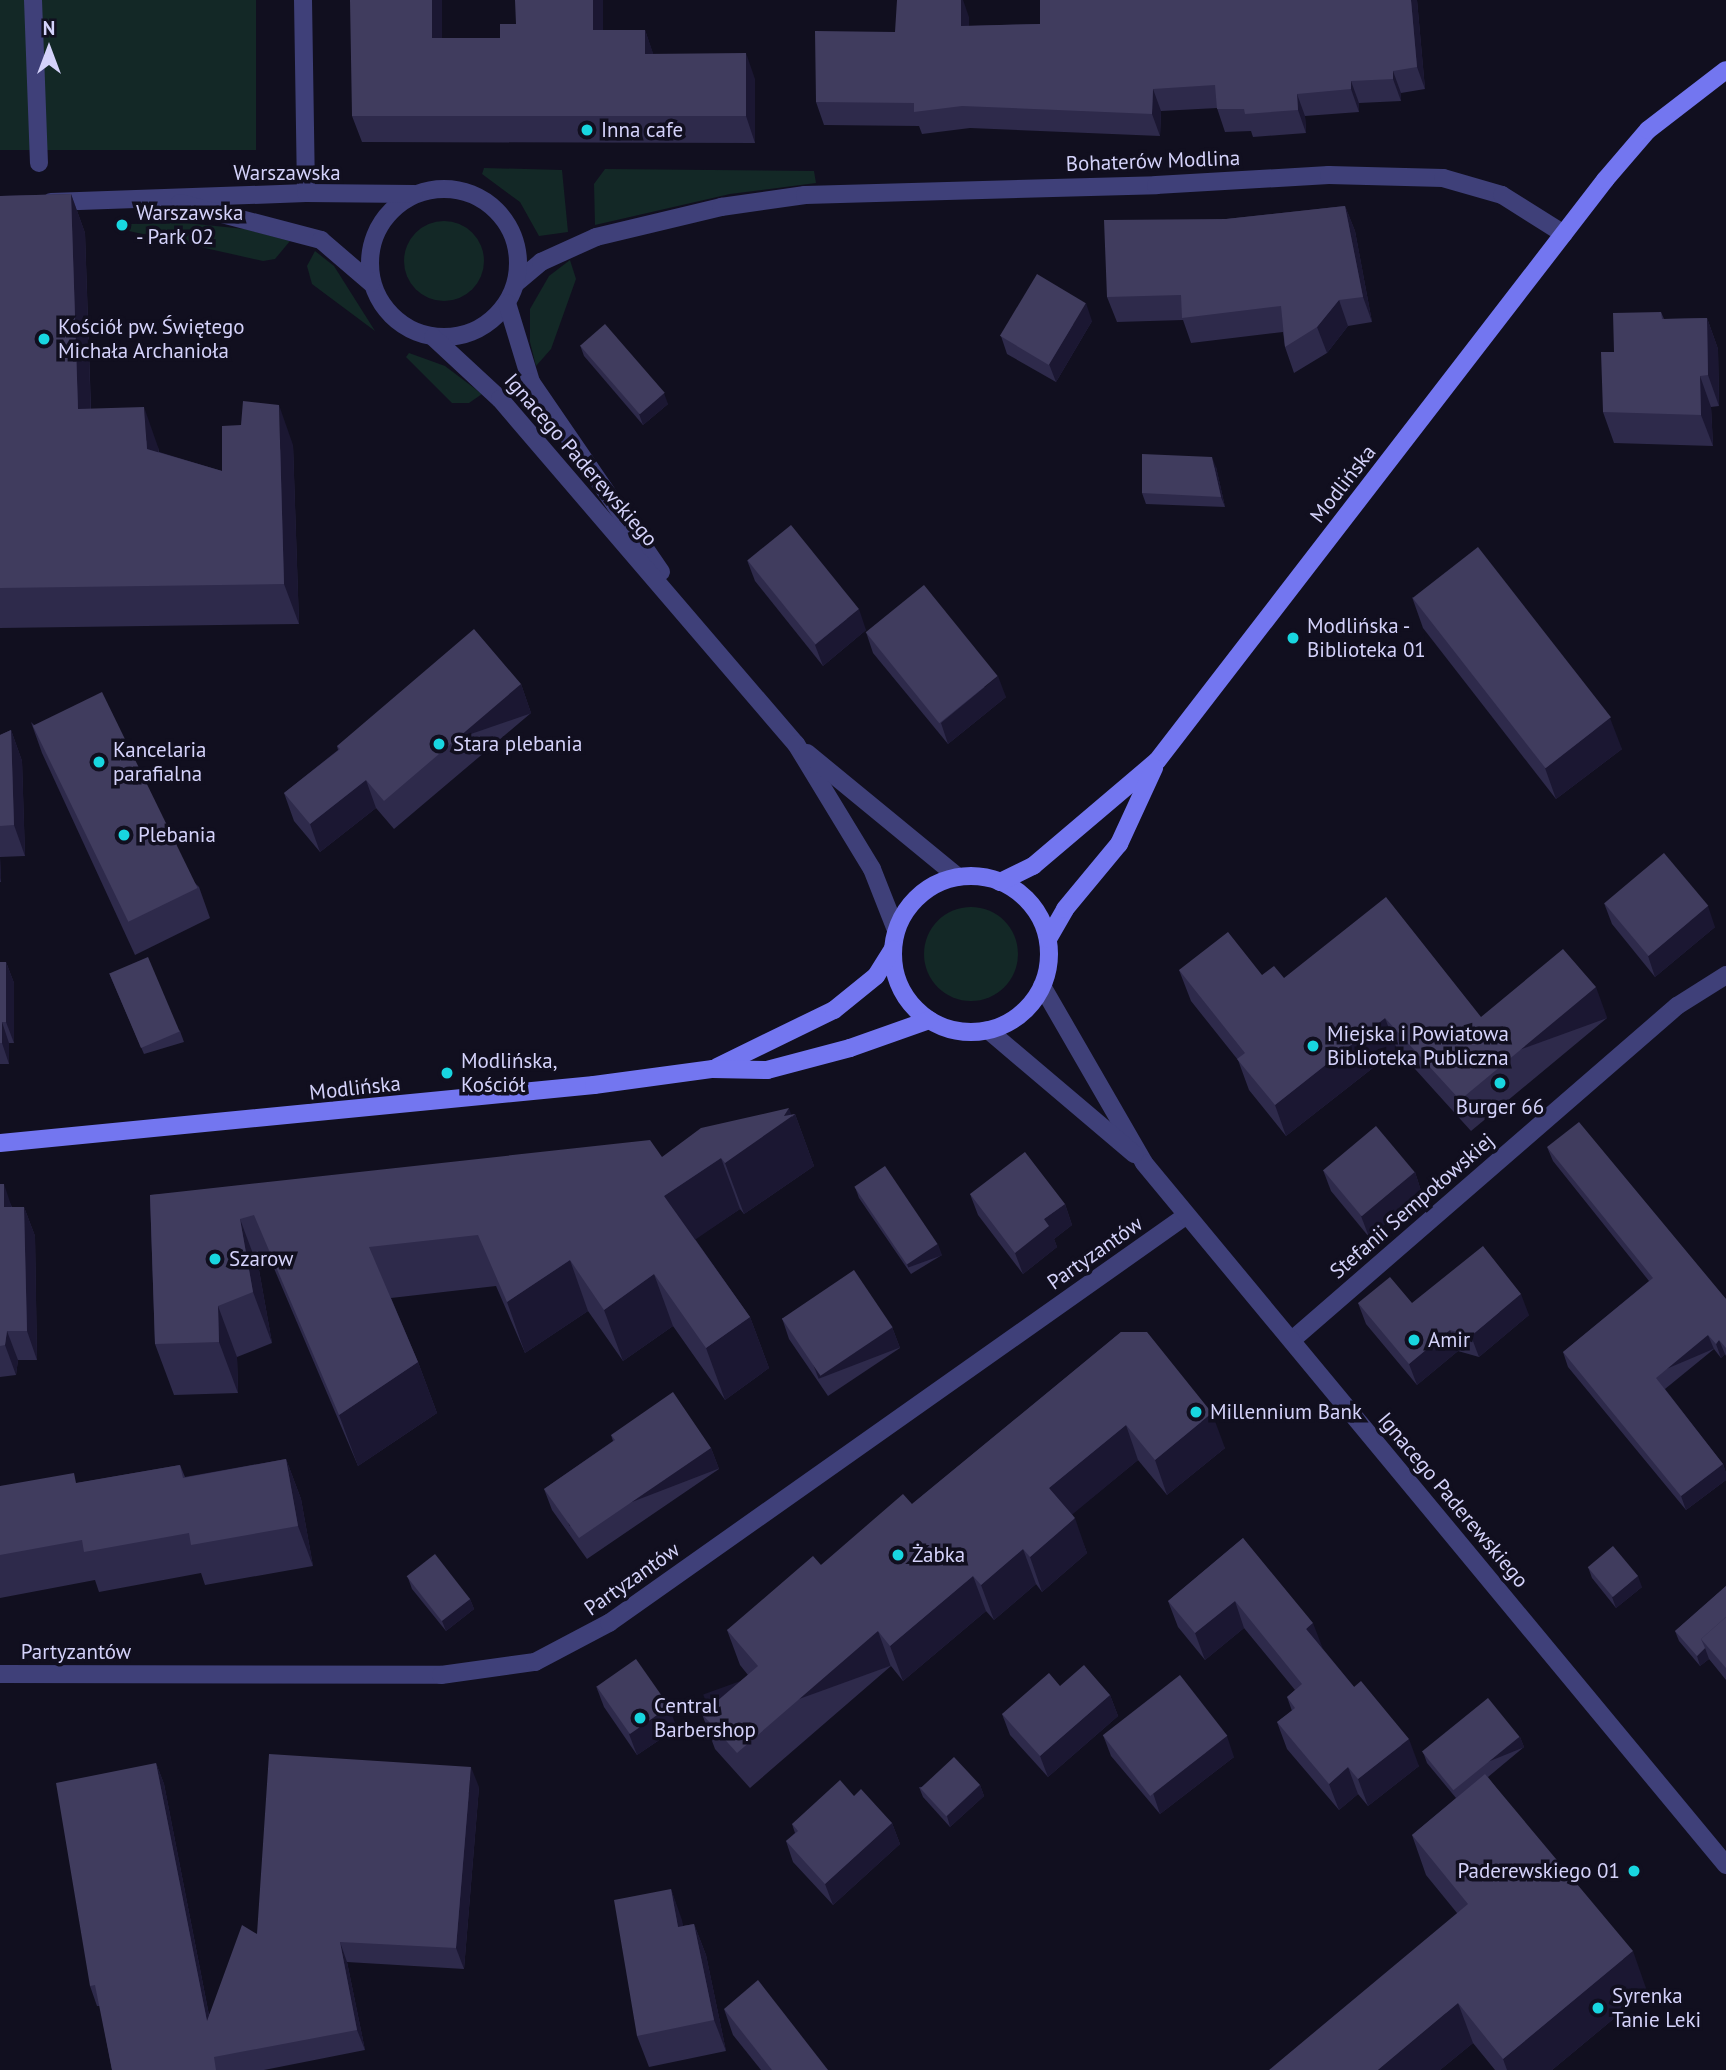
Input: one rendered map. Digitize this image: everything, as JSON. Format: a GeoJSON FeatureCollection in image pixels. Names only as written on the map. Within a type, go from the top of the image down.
{"type":"FeatureCollection","features":[{"type":"Feature","properties":{"kind":"main road"},"geometry":{"type":"LineString","coordinates":[[1564,234],[1648,130],[1726,70]]}},
{"type":"Feature","properties":{"kind":"main road","name":"Modlińska"},"geometry":{"type":"LineString","coordinates":[[1000,882],[1033,866],[1157,761],[1564,234]]}},
{"type":"Feature","properties":{"kind":"main road","name":"Modlińska"},"geometry":{"type":"LineString","coordinates":[[1048,939],[1065,909],[1119,844],[1157,761]]}},
{"type":"Feature","properties":{"kind":"main road"},"geometry":{"type":"LineString","coordinates":[[958,877],[1000,882],[1031,905],[1048,939],[1049,958],[1042,986],[1025,1011],[988,1030],[968,1032],[929,1020],[901,990],[892,950],[896,930],[920,894],[958,877]]}},
{"type":"Feature","properties":{"kind":"main road","name":"Modlińska"},"geometry":{"type":"LineString","coordinates":[[713,1069],[834,1010],[876,976],[892,950]]}},
{"type":"Feature","properties":{"kind":"main road","name":"Modlińska"},"geometry":{"type":"LineString","coordinates":[[0,1143],[540,1091],[713,1069],[767,1070],[850,1048],[929,1020]]}},
{"type":"Feature","properties":{"kind":"street"},"geometry":{"type":"LineString","coordinates":[[33,0],[40,163]]}},
{"type":"Feature","properties":{"kind":"street"},"geometry":{"type":"LineString","coordinates":[[303,0],[306,193]]}},
{"type":"Feature","properties":{"kind":"street","name":"Bohaterów Modlina"},"geometry":{"type":"LineString","coordinates":[[516,284],[541,262],[589,239],[721,207],[805,195],[1156,186],[1329,176],[1443,178],[1502,195],[1564,234]]}},
{"type":"Feature","properties":{"kind":"street"},"geometry":{"type":"LineString","coordinates":[[442,188],[470,193],[499,213],[513,235],[518,258],[516,284],[508,303],[489,323],[462,336],[433,337],[399,323],[381,303],[371,283],[369,260],[374,235],[389,211],[414,194],[442,188]]}},
{"type":"Feature","properties":{"kind":"street","name":"Warszawska"},"geometry":{"type":"LineString","coordinates":[[26,203],[306,193],[414,194]]}},
{"type":"Feature","properties":{"kind":"street","name":"Warszawska"},"geometry":{"type":"LineString","coordinates":[[159,198],[321,240],[371,283]]}},
{"type":"Feature","properties":{"kind":"street","name":"Ignacego Paderewskiego"},"geometry":{"type":"LineString","coordinates":[[508,303],[531,382],[690,616]]}},
{"type":"Feature","properties":{"kind":"street","name":"Ignacego Paderewskiego"},"geometry":{"type":"LineString","coordinates":[[433,337],[500,399],[593,512],[690,616],[796,744],[872,869],[896,930]]}},
{"type":"Feature","properties":{"kind":"street","name":"Ignacego Paderewskiego"},"geometry":{"type":"LineString","coordinates":[[796,744],[958,877]]}},
{"type":"Feature","properties":{"kind":"street","name":"Stefanii Sempołowskiej"},"geometry":{"type":"LineString","coordinates":[[1292,1340],[1677,1006],[1726,975]]}},
{"type":"Feature","properties":{"kind":"street","name":"Ignacego Paderewskiego"},"geometry":{"type":"LineString","coordinates":[[1042,986],[1144,1163],[1726,1865]]}},
{"type":"Feature","properties":{"kind":"street","name":"Ignacego Paderewskiego"},"geometry":{"type":"LineString","coordinates":[[988,1030],[1144,1163]]}},
{"type":"Feature","properties":{"kind":"street","name":"Partyzantów"},"geometry":{"type":"LineString","coordinates":[[0,1674],[441,1675],[536,1662],[609,1623],[1187,1215]]}},
{"type":"Feature","properties":{"kind":"green space"},"geometry":{"type":"Polygon","coordinates":[[[0,0],[256,0],[256,150],[0,150],[0,0]]]}},
{"type":"Feature","properties":{"kind":"green space"},"geometry":{"type":"Polygon","coordinates":[[[484,168],[562,170],[568,232],[539,236],[520,202],[482,174],[484,168]]]}},
{"type":"Feature","properties":{"kind":"green space"},"geometry":{"type":"Polygon","coordinates":[[[605,169],[814,171],[816,183],[730,194],[595,225],[594,184],[605,169]]]}},
{"type":"Feature","properties":{"kind":"green space"},"geometry":{"type":"Polygon","coordinates":[[[444,221],[459,224],[472,233],[481,246],[484,261],[481,276],[472,289],[459,298],[444,301],[429,298],[416,289],[407,276],[404,261],[407,246],[416,233],[429,224],[444,221]]]}},
{"type":"Feature","properties":{"kind":"green space"},"geometry":{"type":"Polygon","coordinates":[[[186,223],[245,229],[290,241],[275,259],[263,261],[129,231],[129,224],[186,223]]]}},
{"type":"Feature","properties":{"kind":"green space"},"geometry":{"type":"Polygon","coordinates":[[[315,251],[334,266],[375,331],[312,284],[307,266],[315,251]]]}},
{"type":"Feature","properties":{"kind":"green space"},"geometry":{"type":"Polygon","coordinates":[[[570,260],[576,279],[551,349],[536,366],[530,342],[530,309],[549,276],[570,260]]]}},
{"type":"Feature","properties":{"kind":"green space"},"geometry":{"type":"Polygon","coordinates":[[[409,353],[445,366],[482,394],[469,403],[452,403],[406,357],[409,353]]]}},
{"type":"Feature","properties":{"kind":"green space"},"geometry":{"type":"Polygon","coordinates":[[[962,907],[980,907],[1005,920],[1015,936],[1018,954],[1015,972],[1005,988],[980,1001],[962,1001],[937,988],[924,963],[924,945],[937,920],[962,907]]]}},
{"type":"Feature","properties":{"kind":"building"},"geometry":{"type":"Polygon","coordinates":[[[350,0],[432,0],[432,38],[500,38],[500,24],[516,24],[515,0],[593,0],[593,30],[645,30],[645,54],[746,53],[746,116],[352,116],[350,0]]]}},
{"type":"Feature","properties":{"kind":"building"},"geometry":{"type":"Polygon","coordinates":[[[897,0],[961,0],[961,26],[1040,24],[1040,0],[1411,0],[1417,67],[1393,71],[1393,79],[1351,81],[1351,89],[1297,94],[1298,110],[1245,114],[1244,109],[1217,109],[1215,85],[1153,89],[1152,114],[962,106],[914,112],[914,103],[816,102],[815,31],[895,32],[897,0]]]}},
{"type":"Feature","properties":{"kind":"building","name":"Kościół pw. Świętego Michała Archanioła"},"geometry":{"type":"Polygon","coordinates":[[[71,194],[78,409],[144,407],[147,449],[222,471],[222,426],[241,425],[243,401],[279,405],[284,584],[0,588],[0,196],[71,194]]]}},
{"type":"Feature","properties":{"kind":"building"},"geometry":{"type":"Polygon","coordinates":[[[1345,206],[1363,297],[1339,300],[1317,327],[1285,347],[1281,306],[1182,318],[1181,295],[1107,297],[1104,220],[1226,219],[1345,206]]]}},
{"type":"Feature","properties":{"kind":"building"},"geometry":{"type":"Polygon","coordinates":[[[1037,274],[1086,303],[1049,365],[1000,336],[1037,274]]]}},
{"type":"Feature","properties":{"kind":"building"},"geometry":{"type":"Polygon","coordinates":[[[1661,312],[1662,319],[1707,318],[1708,375],[1700,376],[1701,415],[1603,412],[1601,352],[1614,352],[1613,313],[1661,312]]]}},
{"type":"Feature","properties":{"kind":"building"},"geometry":{"type":"Polygon","coordinates":[[[605,324],[665,393],[640,414],[580,346],[605,324]]]}},
{"type":"Feature","properties":{"kind":"building"},"geometry":{"type":"Polygon","coordinates":[[[1142,454],[1212,457],[1221,497],[1142,493],[1142,454]]]}},
{"type":"Feature","properties":{"kind":"building"},"geometry":{"type":"Polygon","coordinates":[[[791,525],[859,609],[815,644],[747,560],[791,525]]]}},
{"type":"Feature","properties":{"kind":"building"},"geometry":{"type":"Polygon","coordinates":[[[1478,547],[1611,717],[1546,768],[1413,598],[1478,547]]]}},
{"type":"Feature","properties":{"kind":"building"},"geometry":{"type":"Polygon","coordinates":[[[924,585],[998,676],[939,723],[866,632],[924,585]]]}},
{"type":"Feature","properties":{"kind":"building"},"geometry":{"type":"Polygon","coordinates":[[[474,629],[521,684],[384,801],[366,780],[310,824],[284,793],[340,749],[337,746],[474,629]]]}},
{"type":"Feature","properties":{"kind":"building","name":"Plebania"},"geometry":{"type":"Polygon","coordinates":[[[102,692],[198,888],[128,922],[33,726],[102,692]]]}},
{"type":"Feature","properties":{"kind":"building"},"geometry":{"type":"Polygon","coordinates":[[[11,730],[14,825],[0,826],[0,735],[11,730]]]}},
{"type":"Feature","properties":{"kind":"building"},"geometry":{"type":"Polygon","coordinates":[[[1664,853],[1708,906],[1649,956],[1604,903],[1664,853]]]}},
{"type":"Feature","properties":{"kind":"building"},"geometry":{"type":"Polygon","coordinates":[[[1386,897],[1481,1017],[1563,949],[1596,987],[1460,1100],[1385,1018],[1275,1105],[1237,1059],[1245,1053],[1179,970],[1228,932],[1262,975],[1274,966],[1284,978],[1386,897]]]}},
{"type":"Feature","properties":{"kind":"building"},"geometry":{"type":"Polygon","coordinates":[[[148,957],[180,1032],[141,1048],[109,973],[148,957]]]}},
{"type":"Feature","properties":{"kind":"building"},"geometry":{"type":"Polygon","coordinates":[[[0,962],[6,962],[6,1022],[2,1022],[2,1043],[0,1043],[0,962]]]}},
{"type":"Feature","properties":{"kind":"building"},"geometry":{"type":"Polygon","coordinates":[[[789,1108],[784,1116],[795,1114],[725,1163],[721,1158],[664,1196],[750,1317],[706,1348],[654,1274],[604,1310],[570,1260],[507,1302],[478,1235],[369,1247],[418,1362],[339,1415],[254,1215],[240,1219],[253,1292],[218,1306],[219,1342],[155,1344],[150,1195],[650,1140],[662,1157],[701,1128],[789,1108]]]}},
{"type":"Feature","properties":{"kind":"building"},"geometry":{"type":"Polygon","coordinates":[[[1579,1122],[1726,1299],[1726,1348],[1719,1340],[1716,1344],[1708,1335],[1656,1378],[1723,1464],[1681,1496],[1563,1352],[1653,1278],[1547,1147],[1579,1122]]]}},
{"type":"Feature","properties":{"kind":"building"},"geometry":{"type":"Polygon","coordinates":[[[1376,1126],[1415,1172],[1362,1216],[1323,1170],[1376,1126]]]}},
{"type":"Feature","properties":{"kind":"building"},"geometry":{"type":"Polygon","coordinates":[[[1025,1152],[1065,1204],[1044,1219],[1049,1226],[1015,1253],[970,1194],[1025,1152]]]}},
{"type":"Feature","properties":{"kind":"building"},"geometry":{"type":"Polygon","coordinates":[[[885,1166],[938,1244],[907,1265],[854,1187],[885,1166]]]}},
{"type":"Feature","properties":{"kind":"building"},"geometry":{"type":"Polygon","coordinates":[[[0,1184],[4,1184],[4,1207],[24,1207],[27,1331],[7,1331],[5,1345],[0,1346],[0,1184]]]}},
{"type":"Feature","properties":{"kind":"building"},"geometry":{"type":"Polygon","coordinates":[[[1483,1246],[1521,1294],[1471,1336],[1450,1330],[1409,1364],[1358,1303],[1390,1277],[1412,1303],[1483,1246]]]}},
{"type":"Feature","properties":{"kind":"building"},"geometry":{"type":"Polygon","coordinates":[[[854,1270],[893,1327],[820,1376],[782,1319],[854,1270]]]}},
{"type":"Feature","properties":{"kind":"building"},"geometry":{"type":"Polygon","coordinates":[[[1121,1332],[1147,1332],[1212,1413],[1155,1460],[1126,1425],[1049,1488],[1075,1518],[1030,1557],[1023,1549],[981,1585],[973,1576],[890,1646],[878,1631],[737,1753],[702,1714],[758,1666],[727,1630],[813,1556],[821,1565],[903,1494],[912,1504],[1121,1332]]]}},
{"type":"Feature","properties":{"kind":"building"},"geometry":{"type":"Polygon","coordinates":[[[673,1392],[711,1448],[579,1538],[544,1489],[615,1440],[611,1435],[673,1392]]]}},
{"type":"Feature","properties":{"kind":"building"},"geometry":{"type":"Polygon","coordinates":[[[286,1459],[298,1526],[191,1545],[189,1533],[84,1552],[82,1540],[0,1555],[0,1486],[74,1473],[76,1483],[180,1465],[183,1478],[286,1459]]]}},
{"type":"Feature","properties":{"kind":"building"},"geometry":{"type":"Polygon","coordinates":[[[1243,1538],[1313,1623],[1306,1629],[1354,1687],[1361,1681],[1409,1739],[1358,1779],[1348,1767],[1329,1784],[1277,1722],[1295,1708],[1287,1697],[1302,1684],[1235,1601],[1195,1633],[1168,1601],[1243,1538]]]}},
{"type":"Feature","properties":{"kind":"building"},"geometry":{"type":"Polygon","coordinates":[[[1613,1546],[1638,1576],[1613,1597],[1588,1567],[1613,1546]]]}},
{"type":"Feature","properties":{"kind":"building"},"geometry":{"type":"Polygon","coordinates":[[[435,1554],[470,1599],[442,1621],[407,1576],[435,1554]]]}},
{"type":"Feature","properties":{"kind":"building"},"geometry":{"type":"Polygon","coordinates":[[[1726,1586],[1726,1617],[1701,1639],[1705,1648],[1697,1656],[1675,1631],[1726,1586]]]}},
{"type":"Feature","properties":{"kind":"building"},"geometry":{"type":"Polygon","coordinates":[[[1726,1617],[1726,1668],[1701,1639],[1726,1617]]]}},
{"type":"Feature","properties":{"kind":"building"},"geometry":{"type":"Polygon","coordinates":[[[636,1659],[669,1707],[630,1734],[597,1687],[636,1659]]]}},
{"type":"Feature","properties":{"kind":"building"},"geometry":{"type":"Polygon","coordinates":[[[1084,1665],[1110,1695],[1040,1756],[1002,1714],[1049,1673],[1060,1686],[1084,1665]]]}},
{"type":"Feature","properties":{"kind":"building"},"geometry":{"type":"Polygon","coordinates":[[[1180,1675],[1227,1736],[1150,1796],[1103,1735],[1180,1675]]]}},
{"type":"Feature","properties":{"kind":"building"},"geometry":{"type":"Polygon","coordinates":[[[1488,1698],[1519,1737],[1453,1790],[1422,1751],[1488,1698]]]}},
{"type":"Feature","properties":{"kind":"building"},"geometry":{"type":"Polygon","coordinates":[[[269,1754],[471,1767],[456,1948],[340,1942],[357,2030],[214,2057],[216,2070],[112,2070],[95,1985],[90,1986],[56,1783],[156,1763],[207,2021],[242,1925],[257,1934],[269,1754]]]}},
{"type":"Feature","properties":{"kind":"building"},"geometry":{"type":"Polygon","coordinates":[[[954,1757],[980,1785],[946,1816],[920,1788],[954,1757]]]}},
{"type":"Feature","properties":{"kind":"building"},"geometry":{"type":"Polygon","coordinates":[[[1485,1774],[1633,1951],[1503,2059],[1458,2003],[1378,2070],[1269,2070],[1468,1904],[1412,1835],[1485,1774]]]}},
{"type":"Feature","properties":{"kind":"building"},"geometry":{"type":"Polygon","coordinates":[[[840,1780],[854,1796],[861,1789],[892,1823],[825,1884],[786,1841],[798,1831],[792,1824],[840,1780]]]}},
{"type":"Feature","properties":{"kind":"building"},"geometry":{"type":"Polygon","coordinates":[[[671,1889],[678,1927],[694,1924],[714,2020],[637,2036],[614,1900],[671,1889]]]}},
{"type":"Feature","properties":{"kind":"building"},"geometry":{"type":"Polygon","coordinates":[[[758,1980],[828,2070],[772,2070],[724,2009],[758,1980]]]}},
{"type":"Feature","properties":{"kind":"place","name":"Inna cafe"},"geometry":{"type":"Point","coordinates":[587,130]}},
{"type":"Feature","properties":{"kind":"place","name":"Warszawska - Park 02"},"geometry":{"type":"Point","coordinates":[122,225]}},
{"type":"Feature","properties":{"kind":"place","name":"Kościół pw. Świętego Michała Archanioła"},"geometry":{"type":"Point","coordinates":[44,339]}},
{"type":"Feature","properties":{"kind":"place","name":"Modlińska - Biblioteka 01"},"geometry":{"type":"Point","coordinates":[1293,638]}},
{"type":"Feature","properties":{"kind":"place","name":"Stara plebania"},"geometry":{"type":"Point","coordinates":[439,744]}},
{"type":"Feature","properties":{"kind":"place","name":"Kancelaria parafialna"},"geometry":{"type":"Point","coordinates":[99,762]}},
{"type":"Feature","properties":{"kind":"place","name":"Plebania"},"geometry":{"type":"Point","coordinates":[124,835]}},
{"type":"Feature","properties":{"kind":"place","name":"Miejska i Powiatowa Biblioteka Publiczna"},"geometry":{"type":"Point","coordinates":[1313,1046]}},
{"type":"Feature","properties":{"kind":"place","name":"Modlińska, Kościół"},"geometry":{"type":"Point","coordinates":[447,1073]}},
{"type":"Feature","properties":{"kind":"place","name":"Burger 66"},"geometry":{"type":"Point","coordinates":[1500,1083]}},
{"type":"Feature","properties":{"kind":"place","name":"Szarow"},"geometry":{"type":"Point","coordinates":[215,1259]}},
{"type":"Feature","properties":{"kind":"place","name":"Amir"},"geometry":{"type":"Point","coordinates":[1414,1340]}},
{"type":"Feature","properties":{"kind":"place","name":"Millennium Bank"},"geometry":{"type":"Point","coordinates":[1196,1412]}},
{"type":"Feature","properties":{"kind":"place","name":"Żabka"},"geometry":{"type":"Point","coordinates":[898,1555]}},
{"type":"Feature","properties":{"kind":"place","name":"Central Barbershop"},"geometry":{"type":"Point","coordinates":[640,1718]}},
{"type":"Feature","properties":{"kind":"place","name":"Paderewskiego 01"},"geometry":{"type":"Point","coordinates":[1634,1871]}},
{"type":"Feature","properties":{"kind":"place","name":"Syrenka Tanie Leki"},"geometry":{"type":"Point","coordinates":[1598,2008]}}]}
